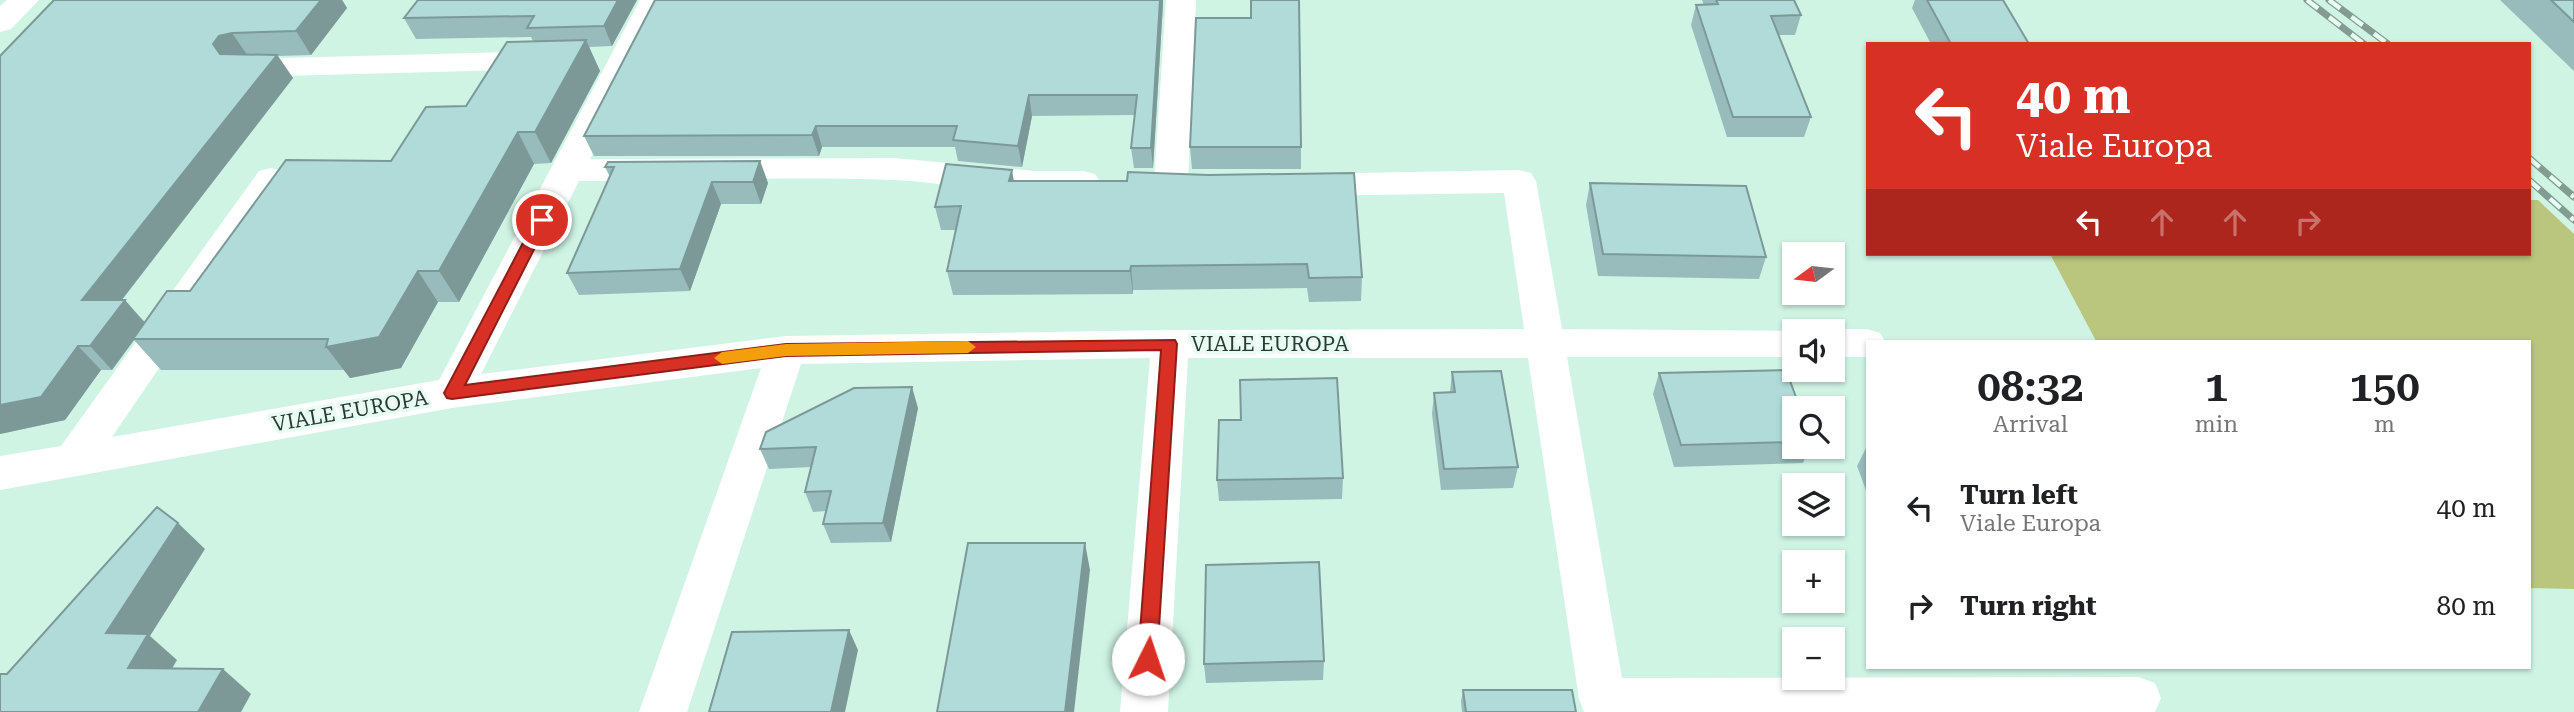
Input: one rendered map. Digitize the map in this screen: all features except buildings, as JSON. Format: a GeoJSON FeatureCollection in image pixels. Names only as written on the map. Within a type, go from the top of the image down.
{"type":"FeatureCollection","features":[{"type":"Feature","properties":{"kind":"street"},"geometry":{"type":"LineString","coordinates":[[0,23],[24,0]]}},
{"type":"Feature","properties":{"kind":"street"},"geometry":{"type":"LineString","coordinates":[[452,393],[568,170],[597,59],[655,0]]}},
{"type":"Feature","properties":{"kind":"street"},"geometry":{"type":"LineString","coordinates":[[568,170],[894,169],[1035,182],[1157,182],[1181,0]]}},
{"type":"Feature","properties":{"kind":"street"},"geometry":{"type":"LineString","coordinates":[[248,68],[597,59]]}},
{"type":"Feature","properties":{"kind":"street"},"geometry":{"type":"LineString","coordinates":[[72,462],[271,178]]}},
{"type":"Feature","properties":{"kind":"street"},"geometry":{"type":"LineString","coordinates":[[1275,185],[1519,181],[1602,699],[2138,698]]}},
{"type":"Feature","properties":{"kind":"street","name":"VIALE EUROPA"},"geometry":{"type":"LineString","coordinates":[[0,473],[452,393],[786,350],[1170,344],[1782,343]]}},
{"type":"Feature","properties":{"kind":"street"},"geometry":{"type":"LineString","coordinates":[[1845,343],[1866,343]]}},
{"type":"Feature","properties":{"kind":"street"},"geometry":{"type":"LineString","coordinates":[[1144,712],[1170,344]]}},
{"type":"Feature","properties":{"kind":"street"},"geometry":{"type":"LineString","coordinates":[[663,712],[786,350]]}},
{"type":"Feature","properties":{"kind":"green space"},"geometry":{"type":"Polygon","coordinates":[[[2531,200],[2538,200],[2574,234],[2574,589],[2531,588],[2531,340],[2095,340],[2051,256],[2531,256],[2531,200]]]}},
{"type":"Feature","properties":{"kind":"railway"},"geometry":{"type":"LineString","coordinates":[[2307,0],[2361,42]]}},
{"type":"Feature","properties":{"kind":"railway"},"geometry":{"type":"LineString","coordinates":[[2329,0],[2385,42]]}},
{"type":"Feature","properties":{"kind":"railway"},"geometry":{"type":"LineString","coordinates":[[2531,160],[2574,197]]}},
{"type":"Feature","properties":{"kind":"railway"},"geometry":{"type":"LineString","coordinates":[[2531,182],[2574,220]]}},
{"type":"Feature","properties":{"kind":"slow traffic"},"geometry":{"type":"LineString","coordinates":[[722,358],[786,350],[968,347]]}},
{"type":"Feature","properties":{"kind":"route"},"geometry":{"type":"LineString","coordinates":[[542,220],[452,393],[786,350],[1170,344],[1148,659]]}}]}
